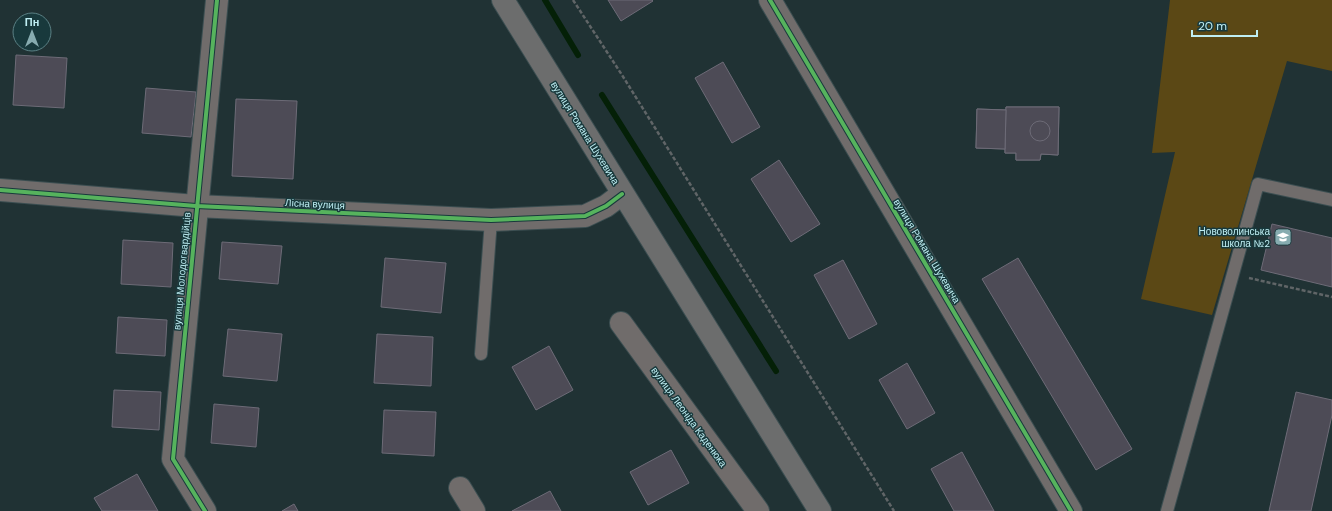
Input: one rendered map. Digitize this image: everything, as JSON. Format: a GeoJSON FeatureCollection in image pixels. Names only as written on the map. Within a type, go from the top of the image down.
{"type":"FeatureCollection","features":[{"type":"Feature","properties":{"kind":"main road","name":"вулиця Романа Шухевича"},"geometry":{"type":"LineString","coordinates":[[503,0],[820,511]]}},
{"type":"Feature","properties":{"kind":"street","name":"вулиця Молодогвардійців"},"geometry":{"type":"LineString","coordinates":[[205,511],[173,459],[196,206],[217,0]]}},
{"type":"Feature","properties":{"kind":"street","name":"вулиця Романа Шухевича"},"geometry":{"type":"LineString","coordinates":[[770,0],[1071,511]]}},
{"type":"Feature","properties":{"kind":"street","name":"Лісна вулиця"},"geometry":{"type":"LineString","coordinates":[[0,190],[196,206],[491,220],[585,216],[606,206],[622,194]]}},
{"type":"Feature","properties":{"kind":"street","name":"вулиця Леоніда Каденюка"},"geometry":{"type":"LineString","coordinates":[[621,323],[758,511]]}},
{"type":"Feature","properties":{"kind":"street"},"geometry":{"type":"LineString","coordinates":[[460,488],[474,511]]}},
{"type":"Feature","properties":{"kind":"lane"},"geometry":{"type":"LineString","coordinates":[[1167,511],[1258,184],[1332,200]]}},
{"type":"Feature","properties":{"kind":"lane"},"geometry":{"type":"LineString","coordinates":[[481,354],[491,220]]}},
{"type":"Feature","properties":{"kind":"path"},"geometry":{"type":"LineString","coordinates":[[573,0],[626,82],[894,511]]}},
{"type":"Feature","properties":{"kind":"path"},"geometry":{"type":"LineString","coordinates":[[1233,274],[1332,297]]}},
{"type":"Feature","properties":{"kind":"shaded area"},"geometry":{"type":"Polygon","coordinates":[[[1170,0],[1332,0],[1332,71],[1287,61],[1212,315],[1141,299],[1175,152],[1152,153],[1170,0]]]}},
{"type":"Feature","properties":{"kind":"building"},"geometry":{"type":"Polygon","coordinates":[[[608,0],[652,0],[653,1],[621,21],[608,0]]]}},
{"type":"Feature","properties":{"kind":"building"},"geometry":{"type":"Polygon","coordinates":[[[16,55],[67,58],[64,108],[13,105],[16,55]]]}},
{"type":"Feature","properties":{"kind":"building"},"geometry":{"type":"Polygon","coordinates":[[[723,62],[760,127],[732,143],[695,78],[723,62]]]}},
{"type":"Feature","properties":{"kind":"building"},"geometry":{"type":"Polygon","coordinates":[[[146,88],[196,92],[191,137],[142,133],[146,88]]]}},
{"type":"Feature","properties":{"kind":"building"},"geometry":{"type":"Polygon","coordinates":[[[236,99],[297,101],[293,179],[232,176],[236,99]]]}},
{"type":"Feature","properties":{"kind":"building"},"geometry":{"type":"Polygon","coordinates":[[[1006,107],[1059,107],[1058,155],[1041,154],[1040,160],[1016,160],[1016,153],[1005,153],[1005,149],[976,148],[977,109],[1006,110],[1006,107]],[[1045,121],[1035,122],[1031,126],[1030,133],[1034,139],[1040,141],[1049,136],[1050,129],[1045,121]]]}},
{"type":"Feature","properties":{"kind":"building"},"geometry":{"type":"Polygon","coordinates":[[[1006,107],[1059,107],[1058,155],[1041,154],[1040,160],[1016,160],[1016,153],[1005,153],[1006,107]]]}},
{"type":"Feature","properties":{"kind":"building"},"geometry":{"type":"Polygon","coordinates":[[[977,109],[1006,110],[1005,149],[976,148],[977,109]]]}},
{"type":"Feature","properties":{"kind":"building"},"geometry":{"type":"Polygon","coordinates":[[[1040,121],[1047,124],[1050,131],[1047,138],[1040,141],[1033,138],[1030,131],[1033,124],[1040,121]]]}},
{"type":"Feature","properties":{"kind":"building"},"geometry":{"type":"Polygon","coordinates":[[[779,160],[820,224],[791,242],[751,179],[779,160]]]}},
{"type":"Feature","properties":{"kind":"building"},"geometry":{"type":"Polygon","coordinates":[[[1272,224],[1332,238],[1332,287],[1261,270],[1272,224]]]}},
{"type":"Feature","properties":{"kind":"building"},"geometry":{"type":"Polygon","coordinates":[[[123,240],[173,243],[171,287],[121,284],[123,240]]]}},
{"type":"Feature","properties":{"kind":"building"},"geometry":{"type":"Polygon","coordinates":[[[222,242],[282,246],[278,284],[219,279],[222,242]]]}},
{"type":"Feature","properties":{"kind":"building"},"geometry":{"type":"Polygon","coordinates":[[[385,258],[446,263],[441,313],[381,307],[385,258]]]}},
{"type":"Feature","properties":{"kind":"building"},"geometry":{"type":"Polygon","coordinates":[[[1018,258],[1132,449],[1096,470],[982,279],[1018,258]]]}},
{"type":"Feature","properties":{"kind":"building"},"geometry":{"type":"Polygon","coordinates":[[[843,260],[877,324],[849,339],[814,275],[843,260]]]}},
{"type":"Feature","properties":{"kind":"building"},"geometry":{"type":"Polygon","coordinates":[[[118,317],[167,320],[165,356],[116,353],[118,317]]]}},
{"type":"Feature","properties":{"kind":"building"},"geometry":{"type":"Polygon","coordinates":[[[228,329],[282,334],[277,381],[223,376],[228,329]]]}},
{"type":"Feature","properties":{"kind":"building"},"geometry":{"type":"Polygon","coordinates":[[[377,334],[433,337],[431,386],[374,383],[377,334]]]}},
{"type":"Feature","properties":{"kind":"building"},"geometry":{"type":"Polygon","coordinates":[[[549,346],[573,390],[536,410],[512,367],[549,346]]]}},
{"type":"Feature","properties":{"kind":"building"},"geometry":{"type":"Polygon","coordinates":[[[907,363],[935,413],[907,429],[879,380],[907,363]]]}},
{"type":"Feature","properties":{"kind":"building"},"geometry":{"type":"Polygon","coordinates":[[[114,390],[161,392],[159,430],[112,427],[114,390]]]}},
{"type":"Feature","properties":{"kind":"building"},"geometry":{"type":"Polygon","coordinates":[[[1296,392],[1332,400],[1332,415],[1311,511],[1269,511],[1296,392]]]}},
{"type":"Feature","properties":{"kind":"building"},"geometry":{"type":"Polygon","coordinates":[[[214,404],[259,408],[256,447],[211,443],[214,404]]]}},
{"type":"Feature","properties":{"kind":"building"},"geometry":{"type":"Polygon","coordinates":[[[384,410],[436,412],[434,456],[382,453],[384,410]]]}},
{"type":"Feature","properties":{"kind":"building"},"geometry":{"type":"Polygon","coordinates":[[[671,450],[689,483],[648,505],[630,472],[671,450]]]}},
{"type":"Feature","properties":{"kind":"building"},"geometry":{"type":"Polygon","coordinates":[[[962,452],[994,511],[954,511],[931,469],[962,452]]]}},
{"type":"Feature","properties":{"kind":"building"},"geometry":{"type":"Polygon","coordinates":[[[137,474],[158,511],[102,511],[94,498],[137,474]]]}},
{"type":"Feature","properties":{"kind":"building"},"geometry":{"type":"Polygon","coordinates":[[[550,491],[561,511],[512,511],[550,491]]]}},
{"type":"Feature","properties":{"kind":"building"},"geometry":{"type":"Polygon","coordinates":[[[294,504],[298,511],[282,511],[294,504]]]}},
{"type":"Feature","properties":{"kind":"waterway"},"geometry":{"type":"LineString","coordinates":[[545,0],[578,55]]}},
{"type":"Feature","properties":{"kind":"waterway"},"geometry":{"type":"LineString","coordinates":[[602,95],[776,371]]}},
{"type":"Feature","properties":{"kind":"cycle path"},"geometry":{"type":"LineString","coordinates":[[205,511],[173,459],[217,0]]}},
{"type":"Feature","properties":{"kind":"cycle path"},"geometry":{"type":"LineString","coordinates":[[770,0],[1071,511]]}},
{"type":"Feature","properties":{"kind":"cycle path"},"geometry":{"type":"LineString","coordinates":[[0,190],[196,206],[491,220],[585,216],[606,206],[622,194]]}},
{"type":"Feature","properties":{"kind":"place","name":"Нововолинська школа №2"},"geometry":{"type":"Point","coordinates":[1283,237]}}]}
